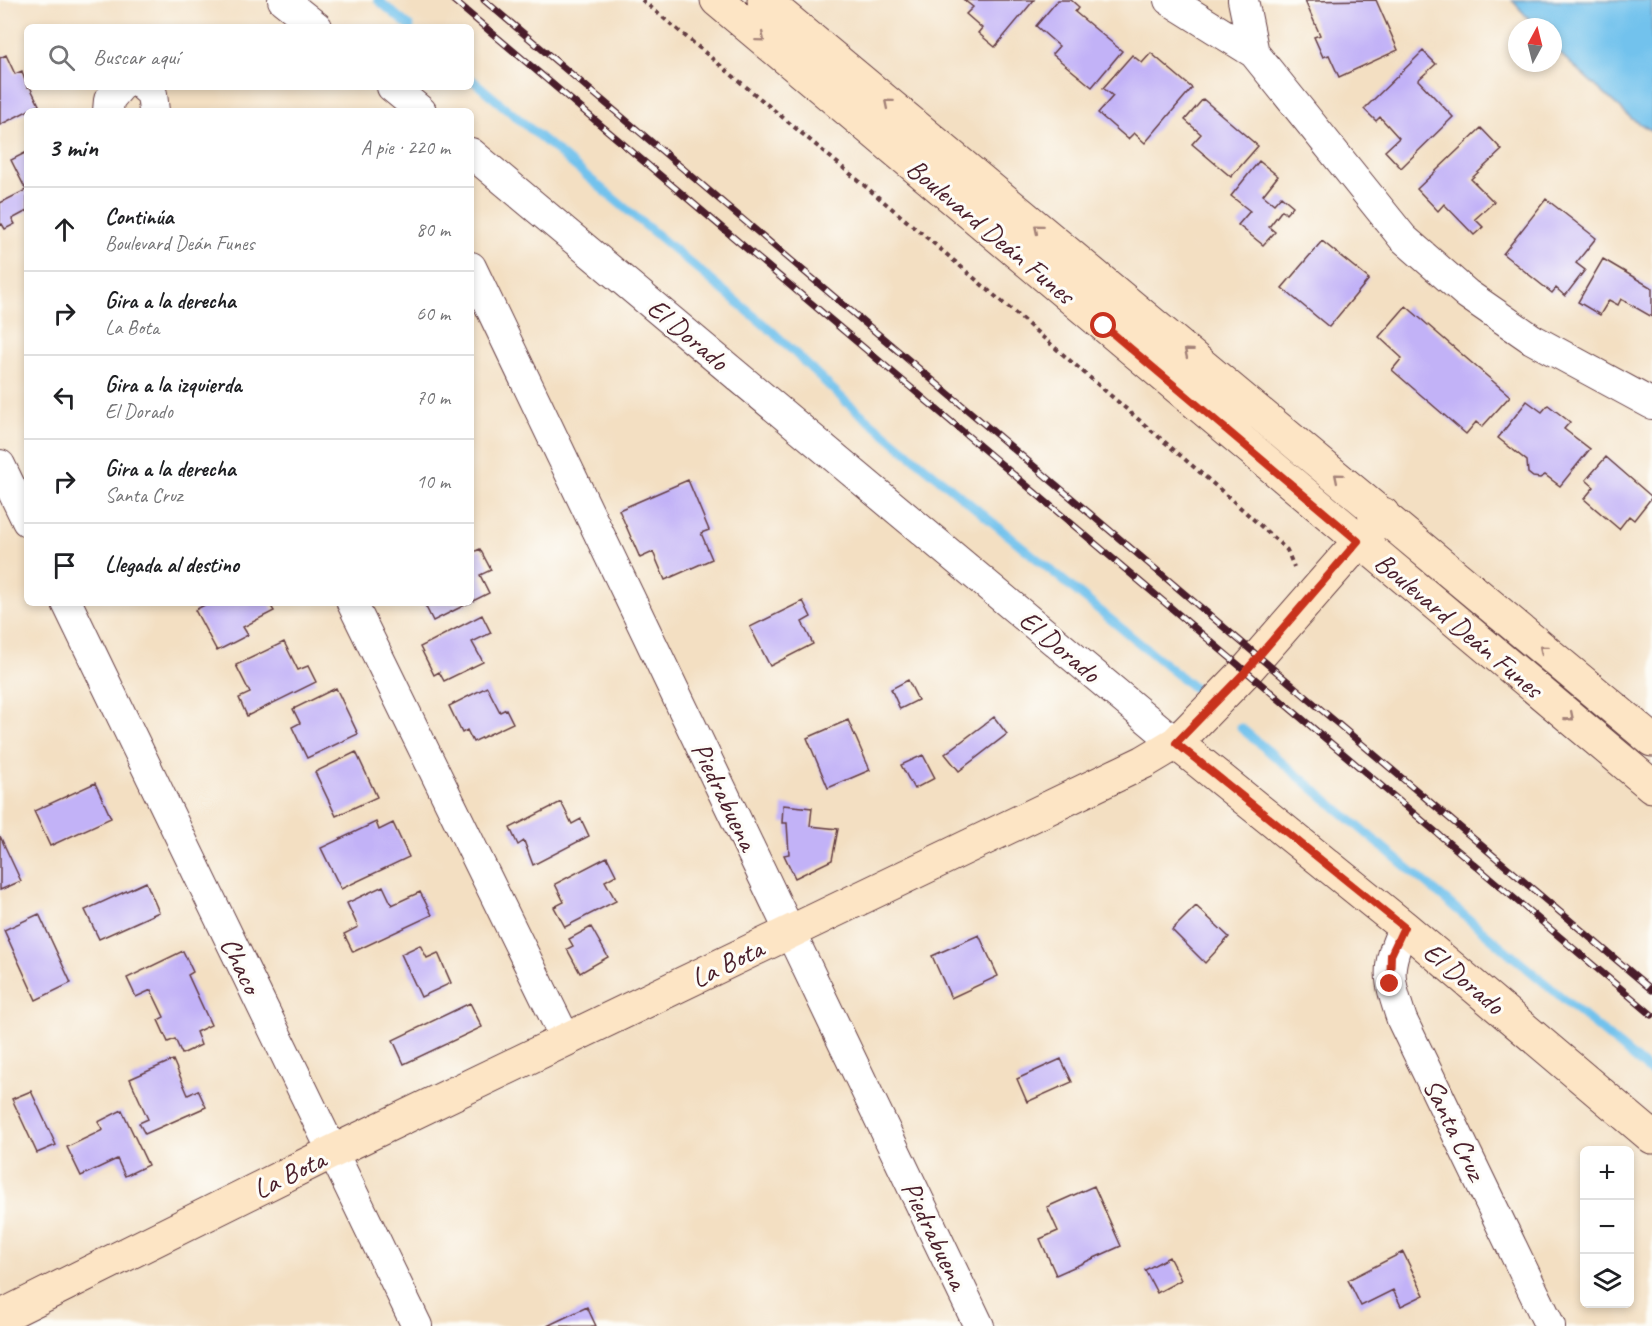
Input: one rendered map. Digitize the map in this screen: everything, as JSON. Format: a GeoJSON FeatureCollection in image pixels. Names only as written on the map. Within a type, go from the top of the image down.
{"type":"FeatureCollection","features":[{"type":"Feature","properties":{"kind":"main road","name":"Boulevard Deán Funes"},"geometry":{"type":"LineString","coordinates":[[717,0],[1652,786]]}},
{"type":"Feature","properties":{"kind":"main road","name":"Boulevard Deán Funes"},"geometry":{"type":"LineString","coordinates":[[764,0],[1652,740]]}},
{"type":"Feature","properties":{"kind":"main road","name":"La Bota"},"geometry":{"type":"LineString","coordinates":[[0,1317],[332,1152],[1144,762],[1176,743],[1245,672],[1383,514]]}},
{"type":"Feature","properties":{"kind":"main road","name":"El Dorado"},"geometry":{"type":"LineString","coordinates":[[1176,743],[1404,927],[1652,1137]]}},
{"type":"Feature","properties":{"kind":"street"},"geometry":{"type":"LineString","coordinates":[[283,0],[313,24]]}},
{"type":"Feature","properties":{"kind":"street"},"geometry":{"type":"LineString","coordinates":[[1169,0],[1254,53],[1403,238],[1467,294],[1532,339],[1652,404]]}},
{"type":"Feature","properties":{"kind":"street"},"geometry":{"type":"LineString","coordinates":[[1243,0],[1254,53]]}},
{"type":"Feature","properties":{"kind":"street"},"geometry":{"type":"LineString","coordinates":[[108,108],[109,100],[117,90]]}},
{"type":"Feature","properties":{"kind":"street"},"geometry":{"type":"LineString","coordinates":[[147,90],[152,94],[154,108]]}},
{"type":"Feature","properties":{"kind":"street","name":"El Dorado"},"geometry":{"type":"LineString","coordinates":[[474,156],[1176,743]]}},
{"type":"Feature","properties":{"kind":"street","name":"Piedrabuena"},"geometry":{"type":"LineString","coordinates":[[474,273],[979,1326]]}},
{"type":"Feature","properties":{"kind":"street"},"geometry":{"type":"LineString","coordinates":[[0,465],[24,515]]}},
{"type":"Feature","properties":{"kind":"street","name":"Chaco"},"geometry":{"type":"LineString","coordinates":[[67,606],[417,1326]]}},
{"type":"Feature","properties":{"kind":"street"},"geometry":{"type":"LineString","coordinates":[[353,606],[566,1040]]}},
{"type":"Feature","properties":{"kind":"street","name":"Santa Cruz"},"geometry":{"type":"LineString","coordinates":[[1404,927],[1391,955],[1390,984],[1402,1020],[1550,1326]]}},
{"type":"Feature","properties":{"kind":"path"},"geometry":{"type":"LineString","coordinates":[[642,0],[938,247],[1232,499],[1287,550],[1299,583],[1303,604]]}},
{"type":"Feature","properties":{"kind":"water"},"geometry":{"type":"Polygon","coordinates":[[[1512,0],[1652,0],[1652,131],[1632,119],[1562,55],[1562,18],[1528,18],[1512,0]]]}},
{"type":"Feature","properties":{"kind":"building"},"geometry":{"type":"Polygon","coordinates":[[[964,0],[1034,0],[995,47],[978,33],[982,28],[966,14],[973,7],[964,0]]]}},
{"type":"Feature","properties":{"kind":"building"},"geometry":{"type":"Polygon","coordinates":[[[1058,0],[1071,0],[1079,7],[1075,12],[1122,51],[1092,87],[1052,54],[1059,46],[1036,26],[1058,0]]]}},
{"type":"Feature","properties":{"kind":"building"},"geometry":{"type":"Polygon","coordinates":[[[1376,0],[1398,50],[1339,77],[1329,55],[1323,57],[1314,37],[1320,35],[1305,1],[1376,0]]]}},
{"type":"Feature","properties":{"kind":"building"},"geometry":{"type":"Polygon","coordinates":[[[1423,51],[1436,64],[1418,80],[1453,117],[1401,168],[1385,151],[1399,138],[1380,117],[1376,121],[1364,109],[1423,51]]]}},
{"type":"Feature","properties":{"kind":"building"},"geometry":{"type":"Polygon","coordinates":[[[1151,53],[1192,88],[1145,143],[1134,133],[1128,139],[1098,113],[1113,96],[1103,88],[1132,55],[1142,63],[1151,53]]]}},
{"type":"Feature","properties":{"kind":"building"},"geometry":{"type":"Polygon","coordinates":[[[6,55],[15,74],[22,71],[24,90],[32,90],[39,105],[24,108],[24,113],[0,125],[0,58],[6,55]]]}},
{"type":"Feature","properties":{"kind":"building"},"geometry":{"type":"Polygon","coordinates":[[[1203,99],[1258,146],[1231,177],[1192,144],[1201,134],[1185,120],[1203,99]]]}},
{"type":"Feature","properties":{"kind":"building"},"geometry":{"type":"Polygon","coordinates":[[[1481,128],[1502,150],[1471,179],[1494,202],[1475,219],[1483,227],[1474,235],[1444,204],[1438,211],[1417,189],[1481,128]]]}},
{"type":"Feature","properties":{"kind":"building"},"geometry":{"type":"Polygon","coordinates":[[[24,154],[24,186],[11,160],[24,154]]]}},
{"type":"Feature","properties":{"kind":"building"},"geometry":{"type":"Polygon","coordinates":[[[1259,161],[1278,176],[1263,195],[1274,204],[1281,196],[1293,206],[1286,214],[1282,210],[1269,227],[1275,232],[1263,245],[1238,225],[1250,211],[1231,196],[1259,161]]]}},
{"type":"Feature","properties":{"kind":"building"},"geometry":{"type":"Polygon","coordinates":[[[24,191],[24,213],[12,219],[15,224],[5,229],[2,224],[0,225],[0,203],[24,191]]]}},
{"type":"Feature","properties":{"kind":"building"},"geometry":{"type":"Polygon","coordinates":[[[1546,199],[1596,238],[1576,263],[1585,270],[1565,296],[1556,288],[1552,293],[1503,254],[1546,199]]]}},
{"type":"Feature","properties":{"kind":"building"},"geometry":{"type":"Polygon","coordinates":[[[1322,241],[1369,279],[1329,327],[1282,288],[1322,241]]]}},
{"type":"Feature","properties":{"kind":"building"},"geometry":{"type":"Polygon","coordinates":[[[1603,259],[1652,288],[1652,317],[1621,299],[1618,305],[1609,300],[1600,315],[1578,302],[1603,259]]]}},
{"type":"Feature","properties":{"kind":"building"},"geometry":{"type":"Polygon","coordinates":[[[1406,306],[1510,396],[1482,427],[1476,422],[1466,434],[1392,370],[1402,358],[1379,337],[1406,306]]]}},
{"type":"Feature","properties":{"kind":"building"},"geometry":{"type":"Polygon","coordinates":[[[1527,401],[1542,412],[1548,405],[1570,422],[1564,429],[1590,449],[1560,486],[1545,475],[1540,478],[1533,477],[1528,473],[1527,461],[1498,438],[1527,401]]]}},
{"type":"Feature","properties":{"kind":"building"},"geometry":{"type":"Polygon","coordinates":[[[1606,457],[1652,497],[1634,520],[1629,516],[1619,529],[1584,499],[1594,487],[1586,480],[1606,457]]]}},
{"type":"Feature","properties":{"kind":"building"},"geometry":{"type":"Polygon","coordinates":[[[688,480],[709,530],[701,533],[712,559],[665,580],[653,552],[640,558],[619,510],[688,480]]]}},
{"type":"Feature","properties":{"kind":"building"},"geometry":{"type":"Polygon","coordinates":[[[480,549],[491,570],[480,575],[489,593],[474,600],[474,552],[480,549]]]}},
{"type":"Feature","properties":{"kind":"building"},"geometry":{"type":"Polygon","coordinates":[[[803,601],[811,617],[802,622],[813,644],[770,666],[750,627],[803,601]]]}},
{"type":"Feature","properties":{"kind":"building"},"geometry":{"type":"Polygon","coordinates":[[[202,606],[271,606],[274,611],[243,627],[248,635],[217,651],[195,610],[202,606]]]}},
{"type":"Feature","properties":{"kind":"building"},"geometry":{"type":"Polygon","coordinates":[[[426,606],[463,606],[433,621],[426,606]]]}},
{"type":"Feature","properties":{"kind":"building"},"geometry":{"type":"Polygon","coordinates":[[[482,615],[491,633],[472,642],[483,662],[444,681],[439,672],[434,675],[420,647],[482,615]]]}},
{"type":"Feature","properties":{"kind":"building"},"geometry":{"type":"Polygon","coordinates":[[[284,642],[298,670],[308,666],[316,682],[247,716],[239,698],[250,693],[236,665],[284,642]]]}},
{"type":"Feature","properties":{"kind":"building"},"geometry":{"type":"Polygon","coordinates":[[[908,680],[918,700],[900,709],[891,689],[908,680]]]}},
{"type":"Feature","properties":{"kind":"building"},"geometry":{"type":"Polygon","coordinates":[[[487,687],[500,712],[506,709],[513,723],[473,742],[467,730],[462,733],[449,706],[487,687]]]}},
{"type":"Feature","properties":{"kind":"building"},"geometry":{"type":"Polygon","coordinates":[[[336,688],[358,734],[307,758],[292,727],[300,723],[293,709],[336,688]]]}},
{"type":"Feature","properties":{"kind":"building"},"geometry":{"type":"Polygon","coordinates":[[[994,717],[1007,734],[959,771],[945,754],[994,717]]]}},
{"type":"Feature","properties":{"kind":"building"},"geometry":{"type":"Polygon","coordinates":[[[848,720],[870,770],[828,788],[807,738],[848,720]]]}},
{"type":"Feature","properties":{"kind":"building"},"geometry":{"type":"Polygon","coordinates":[[[356,752],[377,797],[336,816],[315,772],[356,752]]]}},
{"type":"Feature","properties":{"kind":"building"},"geometry":{"type":"Polygon","coordinates":[[[923,755],[935,778],[914,789],[901,765],[923,755]]]}},
{"type":"Feature","properties":{"kind":"building"},"geometry":{"type":"Polygon","coordinates":[[[95,783],[111,818],[50,846],[34,811],[95,783]]]}},
{"type":"Feature","properties":{"kind":"building"},"geometry":{"type":"Polygon","coordinates":[[[561,802],[572,824],[581,819],[589,836],[533,865],[524,841],[518,845],[510,828],[561,802]]]}},
{"type":"Feature","properties":{"kind":"building"},"geometry":{"type":"Polygon","coordinates":[[[783,805],[812,808],[810,826],[838,829],[832,860],[795,878],[784,855],[789,854],[787,823],[782,823],[783,805]]]}},
{"type":"Feature","properties":{"kind":"building"},"geometry":{"type":"Polygon","coordinates":[[[376,822],[379,830],[393,823],[409,857],[341,889],[321,848],[376,822]]]}},
{"type":"Feature","properties":{"kind":"building"},"geometry":{"type":"Polygon","coordinates":[[[0,836],[21,881],[0,890],[0,836]]]}},
{"type":"Feature","properties":{"kind":"building"},"geometry":{"type":"Polygon","coordinates":[[[607,857],[616,875],[605,881],[616,901],[565,927],[554,907],[564,902],[555,884],[607,857]]]}},
{"type":"Feature","properties":{"kind":"building"},"geometry":{"type":"Polygon","coordinates":[[[146,882],[159,912],[99,939],[85,910],[146,882]]]}},
{"type":"Feature","properties":{"kind":"building"},"geometry":{"type":"Polygon","coordinates":[[[383,886],[392,905],[420,892],[432,915],[353,952],[344,934],[358,927],[347,903],[383,886]]]}},
{"type":"Feature","properties":{"kind":"building"},"geometry":{"type":"Polygon","coordinates":[[[1196,906],[1229,937],[1205,963],[1172,930],[1196,906]]]}},
{"type":"Feature","properties":{"kind":"building"},"geometry":{"type":"Polygon","coordinates":[[[39,914],[71,983],[36,1000],[4,930],[39,914]]]}},
{"type":"Feature","properties":{"kind":"building"},"geometry":{"type":"Polygon","coordinates":[[[591,927],[608,957],[580,973],[567,949],[573,946],[569,939],[591,927]]]}},
{"type":"Feature","properties":{"kind":"building"},"geometry":{"type":"Polygon","coordinates":[[[979,935],[998,976],[951,998],[932,956],[979,935]]]}},
{"type":"Feature","properties":{"kind":"building"},"geometry":{"type":"Polygon","coordinates":[[[420,945],[427,958],[438,953],[451,983],[421,997],[401,954],[420,945]]]}},
{"type":"Feature","properties":{"kind":"building"},"geometry":{"type":"Polygon","coordinates":[[[183,951],[193,972],[188,975],[211,1025],[196,1032],[201,1045],[182,1054],[175,1039],[168,1042],[158,1020],[164,1017],[151,990],[136,997],[127,978],[183,951]]]}},
{"type":"Feature","properties":{"kind":"building"},"geometry":{"type":"Polygon","coordinates":[[[470,1003],[482,1027],[404,1064],[393,1040],[470,1003]]]}},
{"type":"Feature","properties":{"kind":"building"},"geometry":{"type":"Polygon","coordinates":[[[1061,1059],[1072,1082],[1027,1102],[1017,1079],[1061,1059]]]}},
{"type":"Feature","properties":{"kind":"building"},"geometry":{"type":"Polygon","coordinates":[[[173,1060],[188,1095],[198,1090],[206,1107],[145,1134],[139,1123],[148,1119],[130,1079],[173,1060]]]}},
{"type":"Feature","properties":{"kind":"building"},"geometry":{"type":"Polygon","coordinates":[[[31,1091],[56,1145],[37,1153],[12,1099],[31,1091]]]}},
{"type":"Feature","properties":{"kind":"building"},"geometry":{"type":"Polygon","coordinates":[[[122,1110],[148,1165],[125,1176],[117,1159],[81,1176],[67,1147],[103,1130],[98,1122],[122,1110]]]}},
{"type":"Feature","properties":{"kind":"building"},"geometry":{"type":"Polygon","coordinates":[[[1094,1186],[1121,1246],[1056,1275],[1040,1239],[1058,1231],[1047,1207],[1094,1186]]]}},
{"type":"Feature","properties":{"kind":"building"},"geometry":{"type":"Polygon","coordinates":[[[1403,1252],[1424,1295],[1401,1306],[1393,1290],[1361,1306],[1348,1280],[1403,1252]]]}},
{"type":"Feature","properties":{"kind":"building"},"geometry":{"type":"Polygon","coordinates":[[[1169,1257],[1181,1280],[1157,1293],[1145,1270],[1169,1257]]]}},
{"type":"Feature","properties":{"kind":"building"},"geometry":{"type":"Polygon","coordinates":[[[587,1307],[596,1326],[547,1326],[587,1307]]]}},
{"type":"Feature","properties":{"kind":"waterway"},"geometry":{"type":"LineString","coordinates":[[378,0],[406,24]]}},
{"type":"Feature","properties":{"kind":"waterway"},"geometry":{"type":"LineString","coordinates":[[474,82],[774,333],[845,401],[1194,688]]}},
{"type":"Feature","properties":{"kind":"waterway"},"geometry":{"type":"LineString","coordinates":[[1241,728],[1652,1073]]}},
{"type":"Feature","properties":{"kind":"railway"},"geometry":{"type":"LineString","coordinates":[[453,0],[1652,1015]]}},
{"type":"Feature","properties":{"kind":"railway"},"geometry":{"type":"LineString","coordinates":[[484,0],[1652,990]]}},
{"type":"Feature","properties":{"kind":"route"},"geometry":{"type":"LineString","coordinates":[[1104,326],[1358,541],[1245,672],[1176,743],[1404,927],[1391,955],[1390,984]]}}]}
